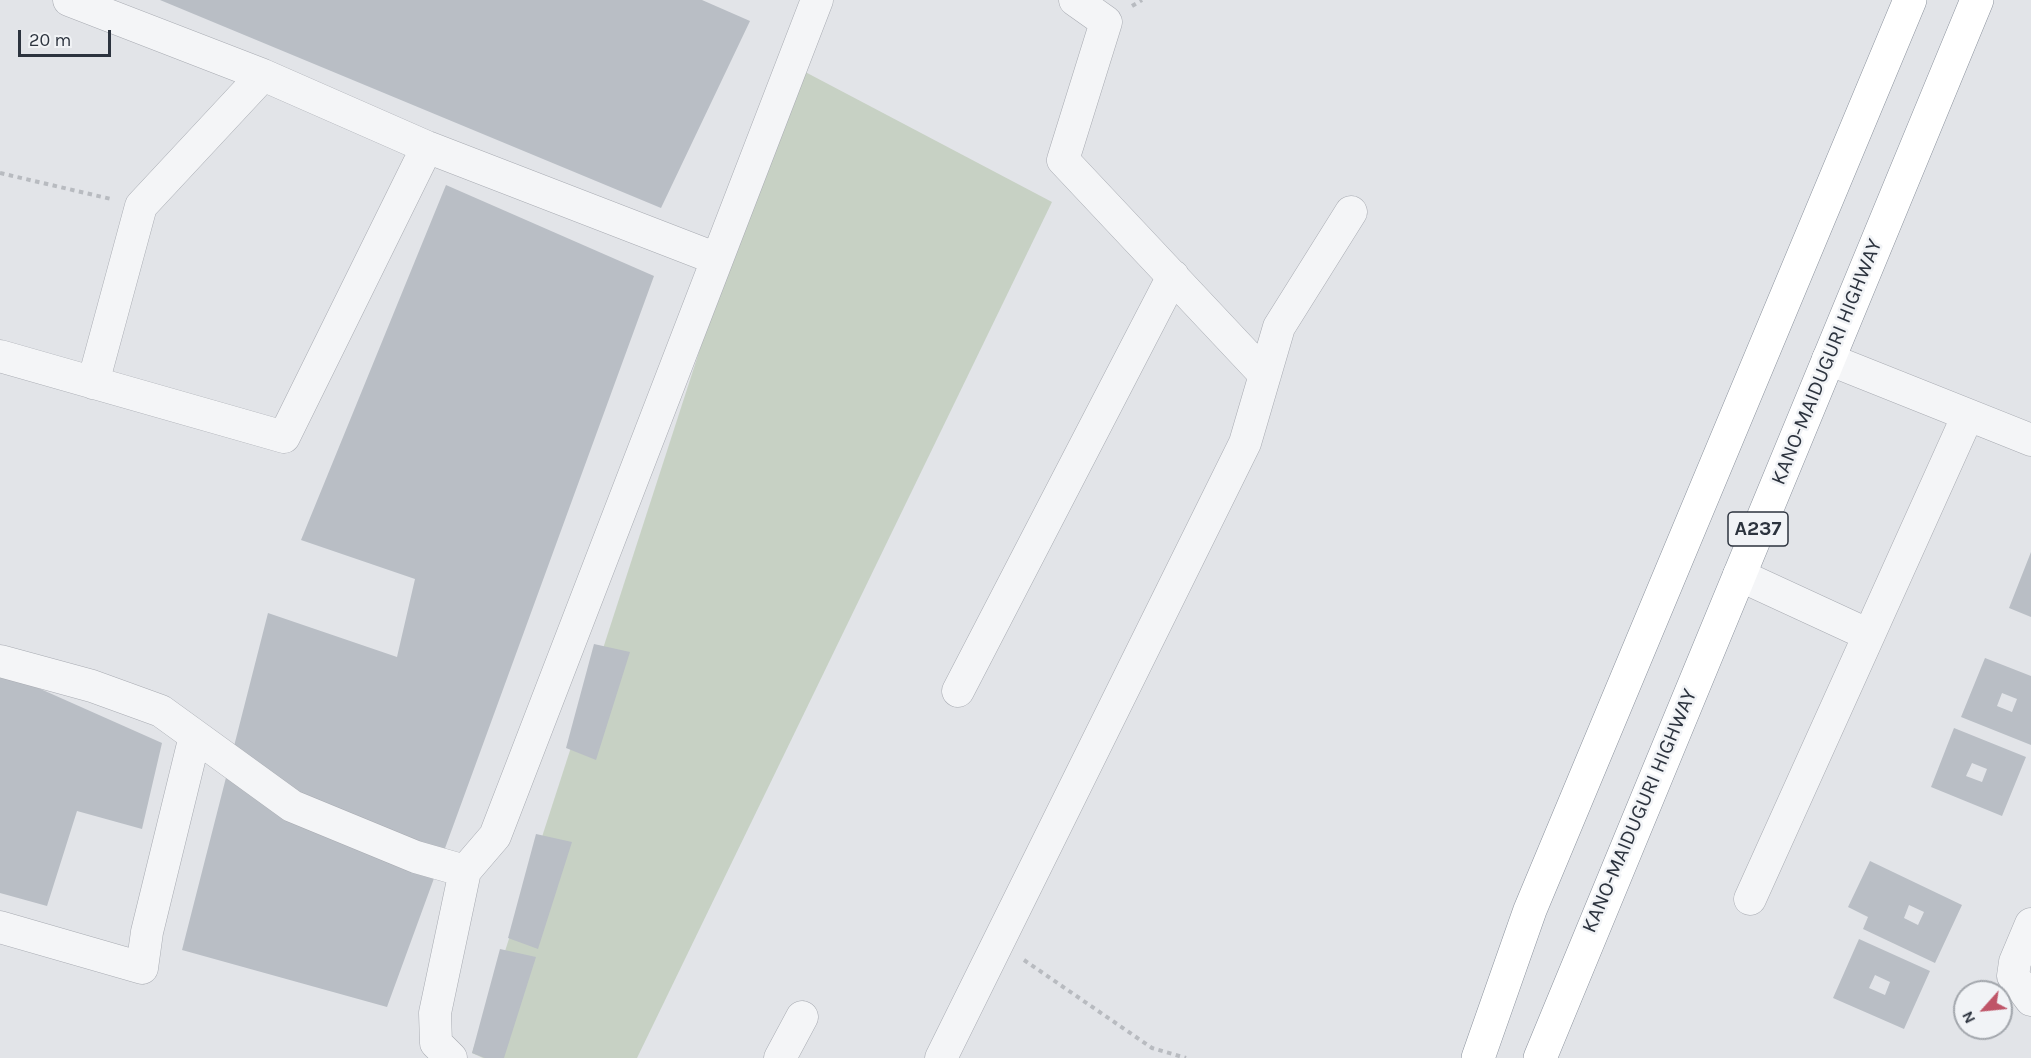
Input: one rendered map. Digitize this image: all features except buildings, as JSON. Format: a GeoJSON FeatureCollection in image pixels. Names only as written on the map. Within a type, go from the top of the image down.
{"type":"FeatureCollection","features":[{"type":"Feature","properties":{"kind":"highway","name":"A237"},"geometry":{"type":"LineString","coordinates":[[1478,1058],[1530,910],[1910,0]]}},
{"type":"Feature","properties":{"kind":"highway","name":"KANO-MAIDUGURI HIGHWAY"},"geometry":{"type":"LineString","coordinates":[[1540,1058],[1977,0]]}},
{"type":"Feature","properties":{"kind":"street"},"geometry":{"type":"LineString","coordinates":[[69,0],[263,75],[427,147],[717,259]]}},
{"type":"Feature","properties":{"kind":"street"},"geometry":{"type":"LineString","coordinates":[[1075,0],[1106,22],[1063,160],[1266,375]]}},
{"type":"Feature","properties":{"kind":"street"},"geometry":{"type":"LineString","coordinates":[[452,1058],[436,1043],[435,1013],[465,871],[495,836],[717,259],[807,3]]}},
{"type":"Feature","properties":{"kind":"street"},"geometry":{"type":"LineString","coordinates":[[93,382],[141,206],[263,75]]}},
{"type":"Feature","properties":{"kind":"street"},"geometry":{"type":"LineString","coordinates":[[0,356],[284,437],[427,147]]}},
{"type":"Feature","properties":{"kind":"street"},"geometry":{"type":"LineString","coordinates":[[941,1058],[1245,443],[1280,327],[1351,212]]}},
{"type":"Feature","properties":{"kind":"street"},"geometry":{"type":"LineString","coordinates":[[957,691],[1173,276]]}},
{"type":"Feature","properties":{"kind":"street"},"geometry":{"type":"LineString","coordinates":[[1828,359],[2031,441]]}},
{"type":"Feature","properties":{"kind":"street"},"geometry":{"type":"LineString","coordinates":[[1750,899],[1968,415]]}},
{"type":"Feature","properties":{"kind":"street"},"geometry":{"type":"LineString","coordinates":[[1739,575],[1869,635]]}},
{"type":"Feature","properties":{"kind":"street"},"geometry":{"type":"LineString","coordinates":[[0,661],[92,686],[161,711],[292,806],[416,857],[465,871]]}},
{"type":"Feature","properties":{"kind":"street"},"geometry":{"type":"LineString","coordinates":[[0,927],[142,968],[147,932],[195,736]]}},
{"type":"Feature","properties":{"kind":"street"},"geometry":{"type":"LineString","coordinates":[[2031,924],[2015,962],[2013,976],[2031,1000]]}},
{"type":"Feature","properties":{"kind":"street"},"geometry":{"type":"LineString","coordinates":[[780,1058],[802,1017]]}},
{"type":"Feature","properties":{"kind":"path"},"geometry":{"type":"LineString","coordinates":[[0,173],[141,206]]}},
{"type":"Feature","properties":{"kind":"path"},"geometry":{"type":"LineString","coordinates":[[998,943],[1152,1048],[1186,1058]]}},
{"type":"Feature","properties":{"kind":"shaded area"},"geometry":{"type":"Polygon","coordinates":[[[792,65],[1052,202],[637,1058],[483,1058],[472,1053],[792,65]]]}}]}
